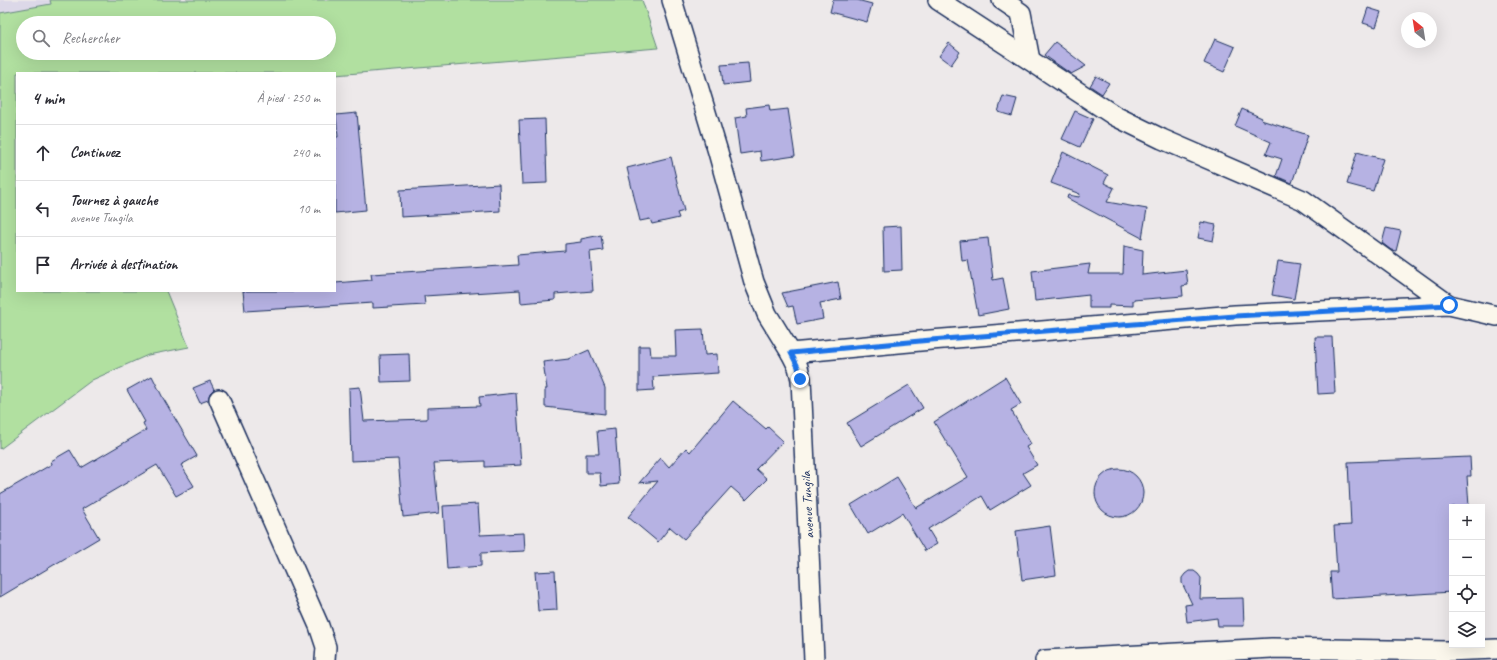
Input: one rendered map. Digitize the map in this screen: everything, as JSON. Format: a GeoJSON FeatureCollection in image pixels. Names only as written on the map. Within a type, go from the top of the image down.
{"type":"FeatureCollection","features":[{"type":"Feature","properties":{"kind":"street","name":"avenue Tungila"},"geometry":{"type":"LineString","coordinates":[[672,0],[718,152],[754,282],[767,314],[798,367],[800,379],[814,660]]}},
{"type":"Feature","properties":{"kind":"street"},"geometry":{"type":"LineString","coordinates":[[938,0],[1115,116],[1162,139],[1303,200],[1449,305]]}},
{"type":"Feature","properties":{"kind":"street"},"geometry":{"type":"LineString","coordinates":[[1002,0],[1022,13],[1030,60]]}},
{"type":"Feature","properties":{"kind":"street"},"geometry":{"type":"LineString","coordinates":[[791,353],[947,338],[1235,316],[1449,305],[1497,316]]}},
{"type":"Feature","properties":{"kind":"street"},"geometry":{"type":"LineString","coordinates":[[219,399],[319,626],[326,647],[325,660]]}},
{"type":"Feature","properties":{"kind":"street"},"geometry":{"type":"LineString","coordinates":[[1045,660],[1272,648],[1446,656],[1497,649]]}},
{"type":"Feature","properties":{"kind":"shaded area"},"geometry":{"type":"Polygon","coordinates":[[[0,0],[50,0],[51,4],[0,16],[0,0]]]}},
{"type":"Feature","properties":{"kind":"green space"},"geometry":{"type":"Polygon","coordinates":[[[50,0],[642,0],[658,48],[336,75],[336,72],[16,72],[16,292],[166,292],[189,347],[148,355],[92,380],[0,449],[0,13],[51,4],[50,0]]]}},
{"type":"Feature","properties":{"kind":"building"},"geometry":{"type":"Polygon","coordinates":[[[833,0],[857,0],[872,4],[867,22],[830,12],[833,0]]]}},
{"type":"Feature","properties":{"kind":"building"},"geometry":{"type":"Polygon","coordinates":[[[1368,8],[1381,12],[1376,27],[1363,23],[1368,8]]]}},
{"type":"Feature","properties":{"kind":"building"},"geometry":{"type":"Polygon","coordinates":[[[1215,39],[1235,47],[1224,72],[1204,63],[1215,39]]]}},
{"type":"Feature","properties":{"kind":"building"},"geometry":{"type":"Polygon","coordinates":[[[1055,42],[1086,66],[1071,74],[1044,55],[1055,42]]]}},
{"type":"Feature","properties":{"kind":"building"},"geometry":{"type":"Polygon","coordinates":[[[949,43],[960,52],[951,65],[939,56],[949,43]]]}},
{"type":"Feature","properties":{"kind":"building"},"geometry":{"type":"Polygon","coordinates":[[[748,63],[750,82],[723,85],[721,65],[748,63]]]}},
{"type":"Feature","properties":{"kind":"building"},"geometry":{"type":"Polygon","coordinates":[[[1096,76],[1109,83],[1102,94],[1090,86],[1096,76]]]}},
{"type":"Feature","properties":{"kind":"building"},"geometry":{"type":"Polygon","coordinates":[[[1003,96],[1017,99],[1012,116],[998,112],[1003,96]]]}},
{"type":"Feature","properties":{"kind":"building"},"geometry":{"type":"Polygon","coordinates":[[[769,105],[770,111],[788,109],[795,156],[761,161],[760,151],[740,154],[735,118],[747,116],[746,108],[769,105]]]}},
{"type":"Feature","properties":{"kind":"building"},"geometry":{"type":"Polygon","coordinates":[[[1242,109],[1262,118],[1261,120],[1308,135],[1292,183],[1276,176],[1282,159],[1266,154],[1271,142],[1235,126],[1242,109]]]}},
{"type":"Feature","properties":{"kind":"building"},"geometry":{"type":"Polygon","coordinates":[[[1075,111],[1093,119],[1080,147],[1062,139],[1075,111]]]}},
{"type":"Feature","properties":{"kind":"building"},"geometry":{"type":"Polygon","coordinates":[[[357,113],[366,210],[336,213],[336,137],[338,137],[336,115],[357,113]]]}},
{"type":"Feature","properties":{"kind":"building"},"geometry":{"type":"Polygon","coordinates":[[[545,119],[547,183],[522,184],[519,120],[545,119]]]}},
{"type":"Feature","properties":{"kind":"building"},"geometry":{"type":"Polygon","coordinates":[[[1063,152],[1108,175],[1104,183],[1114,188],[1107,202],[1147,209],[1142,238],[1067,198],[1068,195],[1079,197],[1080,194],[1051,183],[1063,152]]]}},
{"type":"Feature","properties":{"kind":"building"},"geometry":{"type":"Polygon","coordinates":[[[1357,152],[1383,159],[1373,191],[1347,184],[1357,152]]]}},
{"type":"Feature","properties":{"kind":"building"},"geometry":{"type":"Polygon","coordinates":[[[671,157],[684,211],[677,213],[679,218],[652,224],[650,219],[640,221],[627,168],[671,157]]]}},
{"type":"Feature","properties":{"kind":"building"},"geometry":{"type":"Polygon","coordinates":[[[499,184],[500,211],[401,217],[400,190],[499,184]]]}},
{"type":"Feature","properties":{"kind":"building"},"geometry":{"type":"Polygon","coordinates":[[[1201,222],[1216,225],[1213,241],[1198,238],[1201,222]]]}},
{"type":"Feature","properties":{"kind":"building"},"geometry":{"type":"Polygon","coordinates":[[[901,226],[902,270],[884,271],[883,227],[901,226]]]}},
{"type":"Feature","properties":{"kind":"building"},"geometry":{"type":"Polygon","coordinates":[[[1386,228],[1401,231],[1396,251],[1391,250],[1382,243],[1386,228]]]}},
{"type":"Feature","properties":{"kind":"building"},"geometry":{"type":"Polygon","coordinates":[[[601,235],[603,250],[590,252],[593,291],[555,294],[555,300],[521,303],[520,290],[424,296],[425,305],[373,308],[373,303],[245,311],[243,292],[336,292],[336,283],[372,280],[371,274],[518,265],[517,255],[565,251],[565,244],[581,242],[581,239],[601,235]]]}},
{"type":"Feature","properties":{"kind":"building"},"geometry":{"type":"Polygon","coordinates":[[[988,238],[993,280],[1003,278],[1009,309],[978,315],[968,260],[962,261],[960,241],[988,238]]]}},
{"type":"Feature","properties":{"kind":"building"},"geometry":{"type":"Polygon","coordinates":[[[1124,246],[1143,250],[1142,275],[1186,270],[1188,285],[1182,286],[1183,296],[1133,300],[1133,306],[1109,305],[1109,308],[1089,308],[1089,295],[1035,301],[1032,271],[1090,264],[1088,274],[1123,274],[1124,246]]]}},
{"type":"Feature","properties":{"kind":"building"},"geometry":{"type":"Polygon","coordinates":[[[1278,261],[1300,264],[1294,299],[1272,295],[1278,261]]]}},
{"type":"Feature","properties":{"kind":"building"},"geometry":{"type":"Polygon","coordinates":[[[838,282],[841,299],[820,303],[823,319],[797,324],[793,306],[788,307],[782,293],[838,282]]]}},
{"type":"Feature","properties":{"kind":"building"},"geometry":{"type":"Polygon","coordinates":[[[703,329],[705,355],[717,354],[718,373],[653,377],[654,390],[639,391],[639,346],[650,346],[651,356],[676,356],[675,330],[703,329]]]}},
{"type":"Feature","properties":{"kind":"building"},"geometry":{"type":"Polygon","coordinates":[[[1315,337],[1332,337],[1335,393],[1318,394],[1315,337]]]}},
{"type":"Feature","properties":{"kind":"building"},"geometry":{"type":"Polygon","coordinates":[[[589,350],[605,388],[605,414],[545,407],[545,389],[547,389],[543,362],[569,359],[589,350]]]}},
{"type":"Feature","properties":{"kind":"building"},"geometry":{"type":"Polygon","coordinates":[[[409,354],[410,381],[381,382],[380,355],[409,354]]]}},
{"type":"Feature","properties":{"kind":"building"},"geometry":{"type":"Polygon","coordinates":[[[152,376],[197,456],[181,465],[194,486],[176,496],[157,465],[82,509],[99,538],[0,597],[0,494],[52,464],[51,461],[70,450],[81,468],[146,430],[143,423],[145,422],[127,390],[152,376]]]}},
{"type":"Feature","properties":{"kind":"building"},"geometry":{"type":"Polygon","coordinates":[[[1005,377],[1021,404],[1011,410],[1031,444],[1026,447],[1037,465],[1023,473],[1031,485],[990,510],[982,496],[928,529],[937,544],[925,551],[902,513],[868,534],[851,505],[897,477],[916,508],[968,477],[934,422],[1005,377]]]}},
{"type":"Feature","properties":{"kind":"building"},"geometry":{"type":"Polygon","coordinates":[[[210,381],[214,389],[210,393],[208,400],[200,403],[193,388],[210,381]]]}},
{"type":"Feature","properties":{"kind":"building"},"geometry":{"type":"Polygon","coordinates":[[[909,385],[923,408],[861,446],[847,423],[909,385]]]}},
{"type":"Feature","properties":{"kind":"building"},"geometry":{"type":"Polygon","coordinates":[[[360,387],[364,421],[427,419],[427,408],[480,406],[479,397],[516,393],[521,465],[485,467],[485,461],[434,463],[439,513],[403,517],[398,459],[351,461],[349,388],[360,387]]]}},
{"type":"Feature","properties":{"kind":"building"},"geometry":{"type":"Polygon","coordinates":[[[733,401],[766,429],[768,427],[783,441],[756,469],[767,479],[746,500],[731,487],[684,539],[670,527],[658,542],[628,517],[658,481],[639,483],[661,458],[669,467],[686,448],[690,452],[733,401]]]}},
{"type":"Feature","properties":{"kind":"building"},"geometry":{"type":"Polygon","coordinates":[[[615,429],[619,484],[601,486],[600,473],[586,473],[586,454],[599,454],[597,431],[615,429]]]}},
{"type":"Feature","properties":{"kind":"building"},"geometry":{"type":"Polygon","coordinates":[[[1470,457],[1471,476],[1467,476],[1469,504],[1449,504],[1449,592],[1332,599],[1330,572],[1337,572],[1334,526],[1351,525],[1348,462],[1470,457]]]}},
{"type":"Feature","properties":{"kind":"building"},"geometry":{"type":"Polygon","coordinates":[[[1119,469],[1128,471],[1136,476],[1141,484],[1143,493],[1141,502],[1136,510],[1128,515],[1119,517],[1110,515],[1102,510],[1097,502],[1095,493],[1097,484],[1102,476],[1110,471],[1119,469]]]}},
{"type":"Feature","properties":{"kind":"building"},"geometry":{"type":"Polygon","coordinates":[[[478,504],[480,535],[524,533],[525,551],[481,553],[481,566],[447,569],[443,506],[478,504]]]}},
{"type":"Feature","properties":{"kind":"building"},"geometry":{"type":"Polygon","coordinates":[[[1050,526],[1056,575],[1022,580],[1016,531],[1050,526]]]}},
{"type":"Feature","properties":{"kind":"building"},"geometry":{"type":"Polygon","coordinates":[[[555,571],[557,610],[538,611],[535,572],[555,571]]]}},
{"type":"Feature","properties":{"kind":"building"},"geometry":{"type":"Polygon","coordinates":[[[1189,571],[1194,571],[1201,578],[1200,599],[1243,598],[1244,626],[1218,626],[1217,618],[1187,622],[1185,605],[1192,604],[1182,583],[1182,578],[1189,571]]]}},
{"type":"Feature","properties":{"kind":"route"},"geometry":{"type":"LineString","coordinates":[[800,379],[798,367],[791,353],[1074,328],[1235,316],[1449,305]]}}]}
